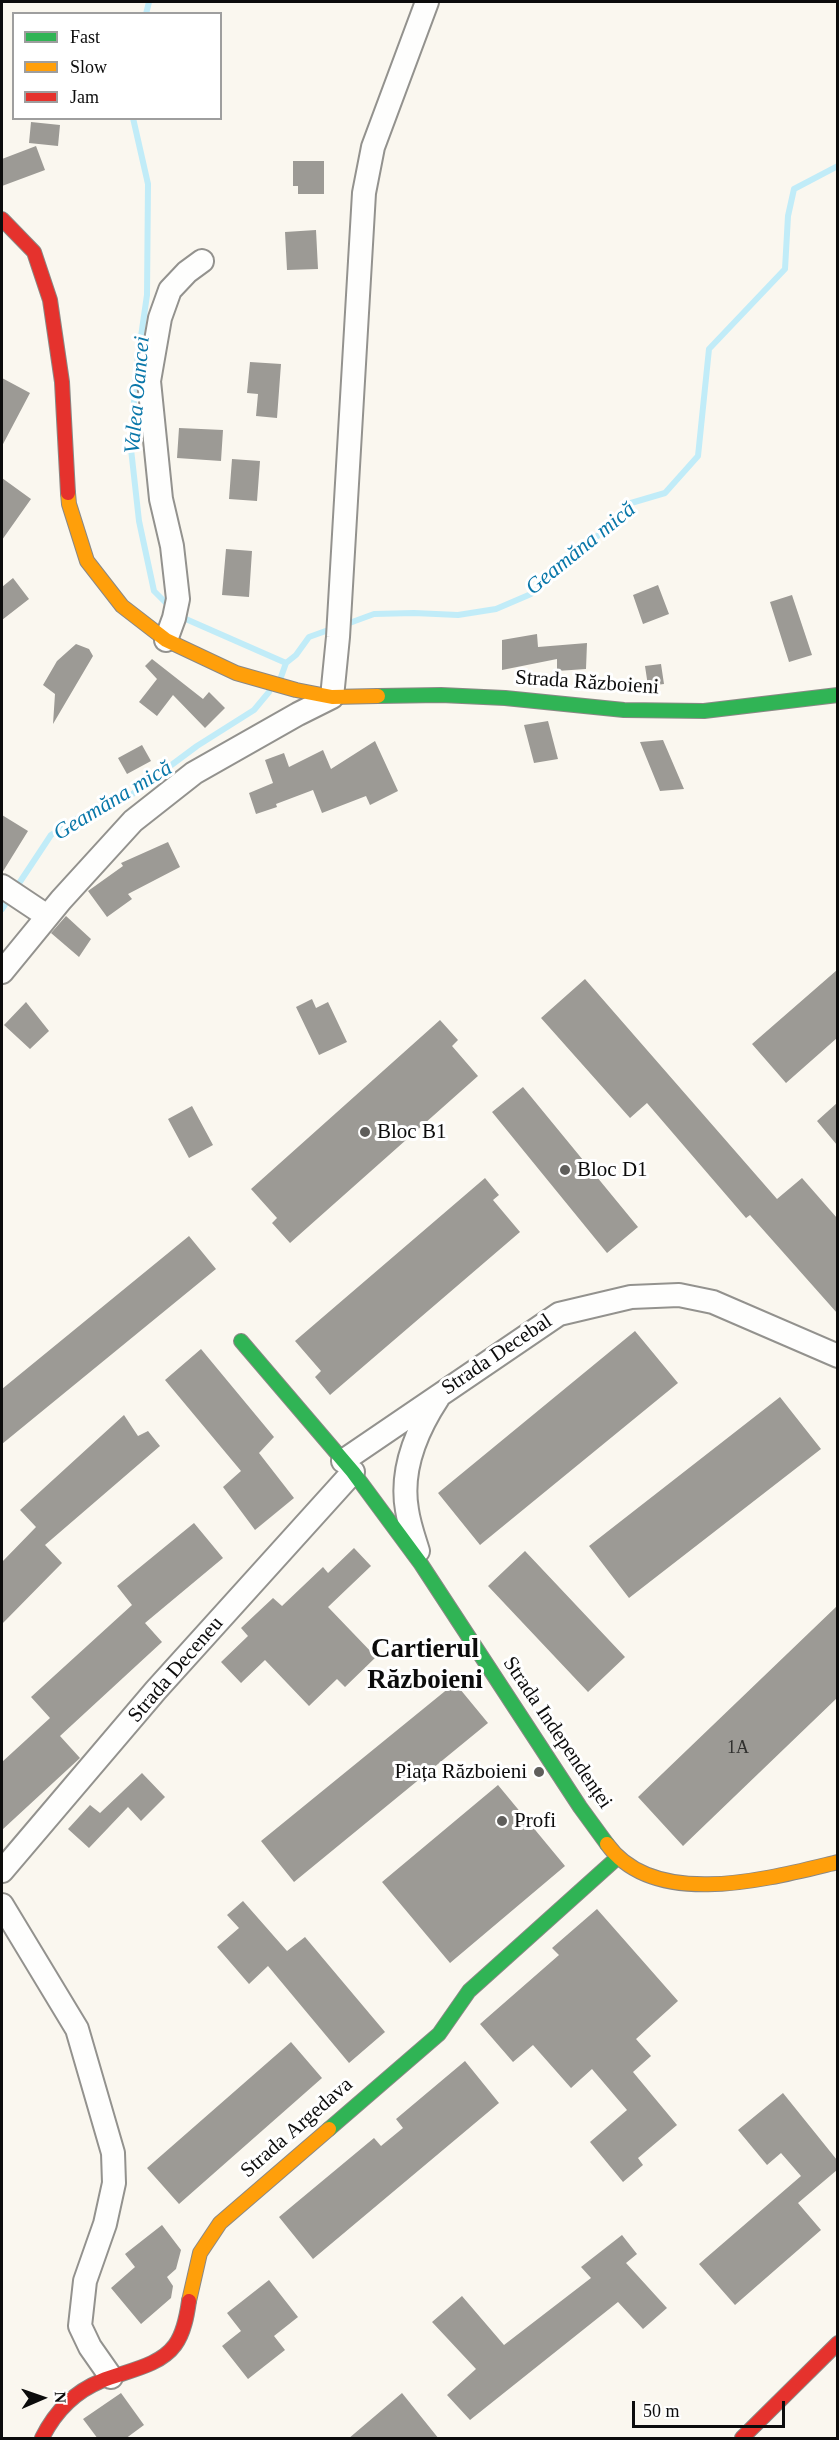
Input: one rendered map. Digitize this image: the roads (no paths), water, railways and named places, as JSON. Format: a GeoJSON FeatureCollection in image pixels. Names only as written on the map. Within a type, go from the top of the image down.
{"type":"FeatureCollection","features":[{"type":"Feature","properties":{"kind":"street"},"geometry":{"type":"LineString","coordinates":[[2,972],[39,911],[133,821],[194,773],[298,714],[332,698],[339,626],[364,193],[373,147],[427,2]]}},
{"type":"Feature","properties":{"kind":"street","name":"Strada Războieni"},"geometry":{"type":"LineString","coordinates":[[2,219],[34,252],[50,300],[62,381],[69,504],[87,561],[122,606],[166,640],[236,673],[332,698],[441,695],[505,698],[624,710],[704,711],[837,695]]}},
{"type":"Feature","properties":{"kind":"street"},"geometry":{"type":"LineString","coordinates":[[166,640],[176,608],[171,546],[161,499],[149,381],[160,318],[170,290],[187,272],[202,261]]}},
{"type":"Feature","properties":{"kind":"street"},"geometry":{"type":"LineString","coordinates":[[3,887],[39,911]]}},
{"type":"Feature","properties":{"kind":"street","name":"Strada Decebal"},"geometry":{"type":"LineString","coordinates":[[348,1466],[442,1391],[559,1314],[631,1296],[679,1295],[713,1302],[837,1356]]}},
{"type":"Feature","properties":{"kind":"street","name":"Strada Independenței"},"geometry":{"type":"LineString","coordinates":[[241,1341],[348,1466],[421,1564],[580,1807],[617,1858],[656,1878],[703,1886],[769,1878],[837,1862]]}},
{"type":"Feature","properties":{"kind":"street"},"geometry":{"type":"LineString","coordinates":[[421,1564],[406,1508],[406,1480],[411,1452],[425,1418],[442,1391]]}},
{"type":"Feature","properties":{"kind":"street","name":"Strada Deceneu"},"geometry":{"type":"LineString","coordinates":[[2,1871],[348,1466]]}},
{"type":"Feature","properties":{"kind":"street","name":"Strada Argedava"},"geometry":{"type":"LineString","coordinates":[[42,2439],[56,2414],[70,2399],[91,2385],[148,2365],[175,2346],[182,2330],[199,2256],[220,2223],[439,2034],[469,1991],[617,1858]]}},
{"type":"Feature","properties":{"kind":"street"},"geometry":{"type":"LineString","coordinates":[[2,1905],[77,2029],[113,2152],[114,2183],[105,2224],[85,2281],[80,2325],[90,2347],[111,2377]]}},
{"type":"Feature","properties":{"kind":"street"},"geometry":{"type":"LineString","coordinates":[[742,2439],[837,2343]]}},
{"type":"Feature","properties":{"kind":"waterway","name":"Valea Oancei"},"geometry":{"type":"LineString","coordinates":[[146,12],[149,2]]}},
{"type":"Feature","properties":{"kind":"waterway","name":"Valea Oancei"},"geometry":{"type":"LineString","coordinates":[[133,120],[148,184],[147,295],[136,371],[131,449],[139,521],[154,591],[170,607]]}},
{"type":"Feature","properties":{"kind":"waterway","name":"Geamăna mică"},"geometry":{"type":"LineString","coordinates":[[344,625],[374,614],[458,615],[496,609],[531,594],[572,561],[631,503],[665,493],[698,456],[709,349],[785,269],[788,216],[794,189],[838,166]]}},
{"type":"Feature","properties":{"kind":"waterway","name":"Valea Oancei"},"geometry":{"type":"LineString","coordinates":[[179,616],[286,663]]}},
{"type":"Feature","properties":{"kind":"waterway","name":"Geamăna mică"},"geometry":{"type":"LineString","coordinates":[[281,677],[286,663],[296,655],[309,637],[334,628]]}},
{"type":"Feature","properties":{"kind":"waterway","name":"Geamăna mică"},"geometry":{"type":"LineString","coordinates":[[2,909],[51,835],[86,813],[123,801],[197,746],[254,710],[269,692]]}},
{"type":"Feature","properties":{"kind":"place","name":"Bloc B1"},"geometry":{"type":"Point","coordinates":[365,1132]}},
{"type":"Feature","properties":{"kind":"place","name":"Bloc D1"},"geometry":{"type":"Point","coordinates":[565,1170]}},
{"type":"Feature","properties":{"kind":"place","name":"Piața Războieni"},"geometry":{"type":"Point","coordinates":[539,1772]}},
{"type":"Feature","properties":{"kind":"place","name":"Profi"},"geometry":{"type":"Point","coordinates":[502,1821]}},
{"type":"Feature","properties":{"kind":"district","name":"Cartierul Războieni"},"geometry":{"type":"Point","coordinates":[425,1666]}}]}
